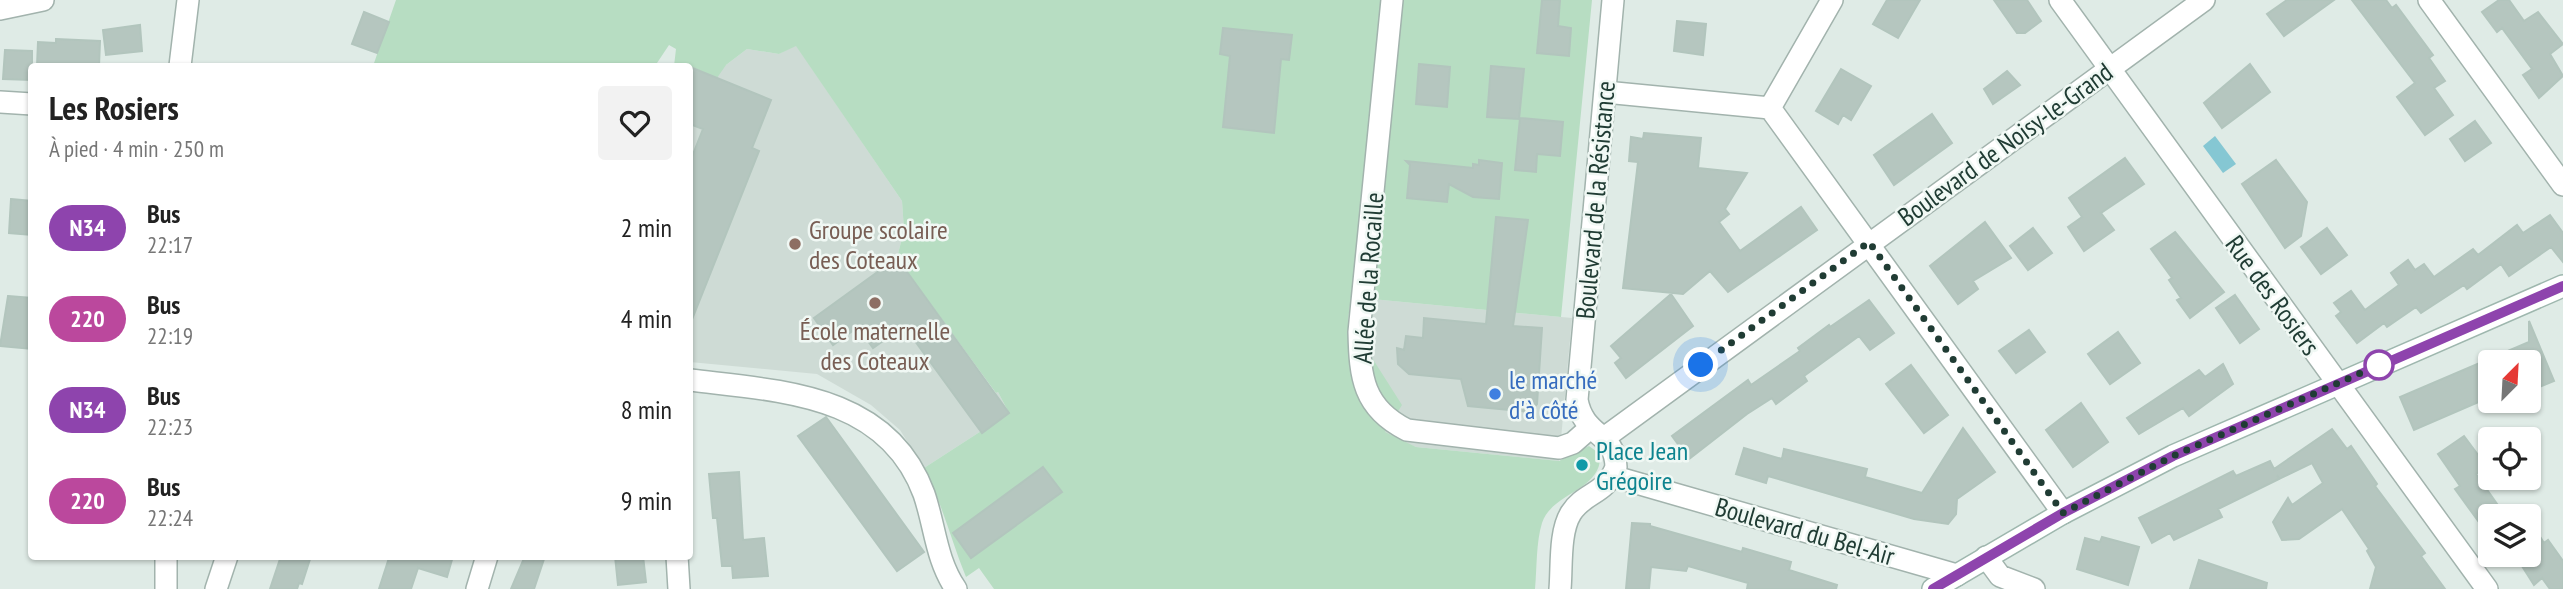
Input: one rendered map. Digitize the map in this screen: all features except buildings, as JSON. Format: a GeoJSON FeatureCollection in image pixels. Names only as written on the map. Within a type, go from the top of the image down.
{"type":"FeatureCollection","features":[{"type":"Feature","properties":{"kind":"street"},"geometry":{"type":"LineString","coordinates":[[0,9],[43,0]]}},
{"type":"Feature","properties":{"kind":"street"},"geometry":{"type":"LineString","coordinates":[[180,63],[188,0]]}},
{"type":"Feature","properties":{"kind":"street","name":"Allée de la Rocaille"},"geometry":{"type":"LineString","coordinates":[[1392,0],[1359,332],[1360,371],[1369,396],[1388,421],[1407,430],[1559,448],[1597,433]]}},
{"type":"Feature","properties":{"kind":"street","name":"Boulevard de la Résistance"},"geometry":{"type":"LineString","coordinates":[[1597,433],[1583,420],[1577,400],[1613,0]]}},
{"type":"Feature","properties":{"kind":"street"},"geometry":{"type":"LineString","coordinates":[[1770,108],[1832,0]]}},
{"type":"Feature","properties":{"kind":"street","name":"Rue des Rosiers"},"geometry":{"type":"LineString","coordinates":[[2060,0],[2487,589]]}},
{"type":"Feature","properties":{"kind":"street","name":"Boulevard de Noisy-le-Grand"},"geometry":{"type":"LineString","coordinates":[[1597,433],[1869,242],[2204,0]]}},
{"type":"Feature","properties":{"kind":"street"},"geometry":{"type":"LineString","coordinates":[[2429,0],[2563,185]]}},
{"type":"Feature","properties":{"kind":"street"},"geometry":{"type":"LineString","coordinates":[[1605,92],[1770,108],[2063,513]]}},
{"type":"Feature","properties":{"kind":"street"},"geometry":{"type":"LineString","coordinates":[[0,102],[28,104]]}},
{"type":"Feature","properties":{"kind":"street"},"geometry":{"type":"LineString","coordinates":[[1933,589],[2063,513],[2173,456],[2563,286]]}},
{"type":"Feature","properties":{"kind":"street"},"geometry":{"type":"LineString","coordinates":[[693,380],[797,393],[844,409],[868,423],[900,452],[915,474],[924,495],[944,567],[956,589]]}},
{"type":"Feature","properties":{"kind":"street"},"geometry":{"type":"LineString","coordinates":[[1560,589],[1566,524],[1571,512],[1603,489],[1612,476],[1615,457],[1597,433]]}},
{"type":"Feature","properties":{"kind":"street","name":"Boulevard du Bel-Air"},"geometry":{"type":"LineString","coordinates":[[1612,476],[1956,575]]}},
{"type":"Feature","properties":{"kind":"street"},"geometry":{"type":"LineString","coordinates":[[1986,557],[2000,576],[2035,589]]}},
{"type":"Feature","properties":{"kind":"street"},"geometry":{"type":"LineString","coordinates":[[165,587],[166,560]]}},
{"type":"Feature","properties":{"kind":"street"},"geometry":{"type":"LineString","coordinates":[[216,589],[226,560]]}},
{"type":"Feature","properties":{"kind":"street"},"geometry":{"type":"LineString","coordinates":[[477,589],[486,560]]}},
{"type":"Feature","properties":{"kind":"street"},"geometry":{"type":"LineString","coordinates":[[677,560],[679,589]]}},
{"type":"Feature","properties":{"kind":"shaded area","name":"Groupe scolaire des Coteaux"},"geometry":{"type":"Polygon","coordinates":[[[796,45],[902,201],[904,230],[897,258],[995,393],[998,392],[1009,413],[924,468],[900,430],[871,405],[817,374],[693,362],[693,67],[726,65],[747,49],[779,54],[796,45]]]}},
{"type":"Feature","properties":{"kind":"shaded area"},"geometry":{"type":"Polygon","coordinates":[[[1351,297],[1572,318],[1559,461],[1416,447],[1392,438],[1372,424],[1343,368],[1351,297]]]}},
{"type":"Feature","properties":{"kind":"green space"},"geometry":{"type":"Polygon","coordinates":[[[396,0],[1592,0],[1561,317],[1351,297],[1348,320],[1402,405],[1385,432],[1416,447],[1559,461],[1589,446],[1600,454],[1599,466],[1586,484],[1547,513],[1540,530],[1535,589],[994,589],[979,568],[966,577],[924,468],[1009,413],[998,392],[996,393],[897,258],[904,230],[902,201],[796,46],[779,54],[747,49],[726,65],[717,78],[693,67],[693,63],[674,63],[676,49],[669,45],[657,63],[374,63],[396,0]]]}},
{"type":"Feature","properties":{"kind":"water"},"geometry":{"type":"Polygon","coordinates":[[[2215,136],[2236,164],[2223,173],[2203,146],[2215,136]]]}},
{"type":"Feature","properties":{"kind":"bus line","name":"N34"},"geometry":{"type":"LineString","coordinates":[[1933,589],[2063,513],[2173,456],[2563,286]]}},
{"type":"Feature","properties":{"kind":"place","name":"Groupe scolaire des Coteaux"},"geometry":{"type":"Point","coordinates":[795,244]}},
{"type":"Feature","properties":{"kind":"place","name":"École maternelle des Coteaux"},"geometry":{"type":"Point","coordinates":[875,303]}},
{"type":"Feature","properties":{"kind":"place","name":"le marché d'à côté"},"geometry":{"type":"Point","coordinates":[1495,394]}},
{"type":"Feature","properties":{"kind":"place","name":"Place Jean Grégoire"},"geometry":{"type":"Point","coordinates":[1582,465]}},
{"type":"Feature","properties":{"kind":"route"},"geometry":{"type":"LineString","coordinates":[[1701,365],[1869,242],[2063,513],[2173,456],[2379,365]]}}]}
